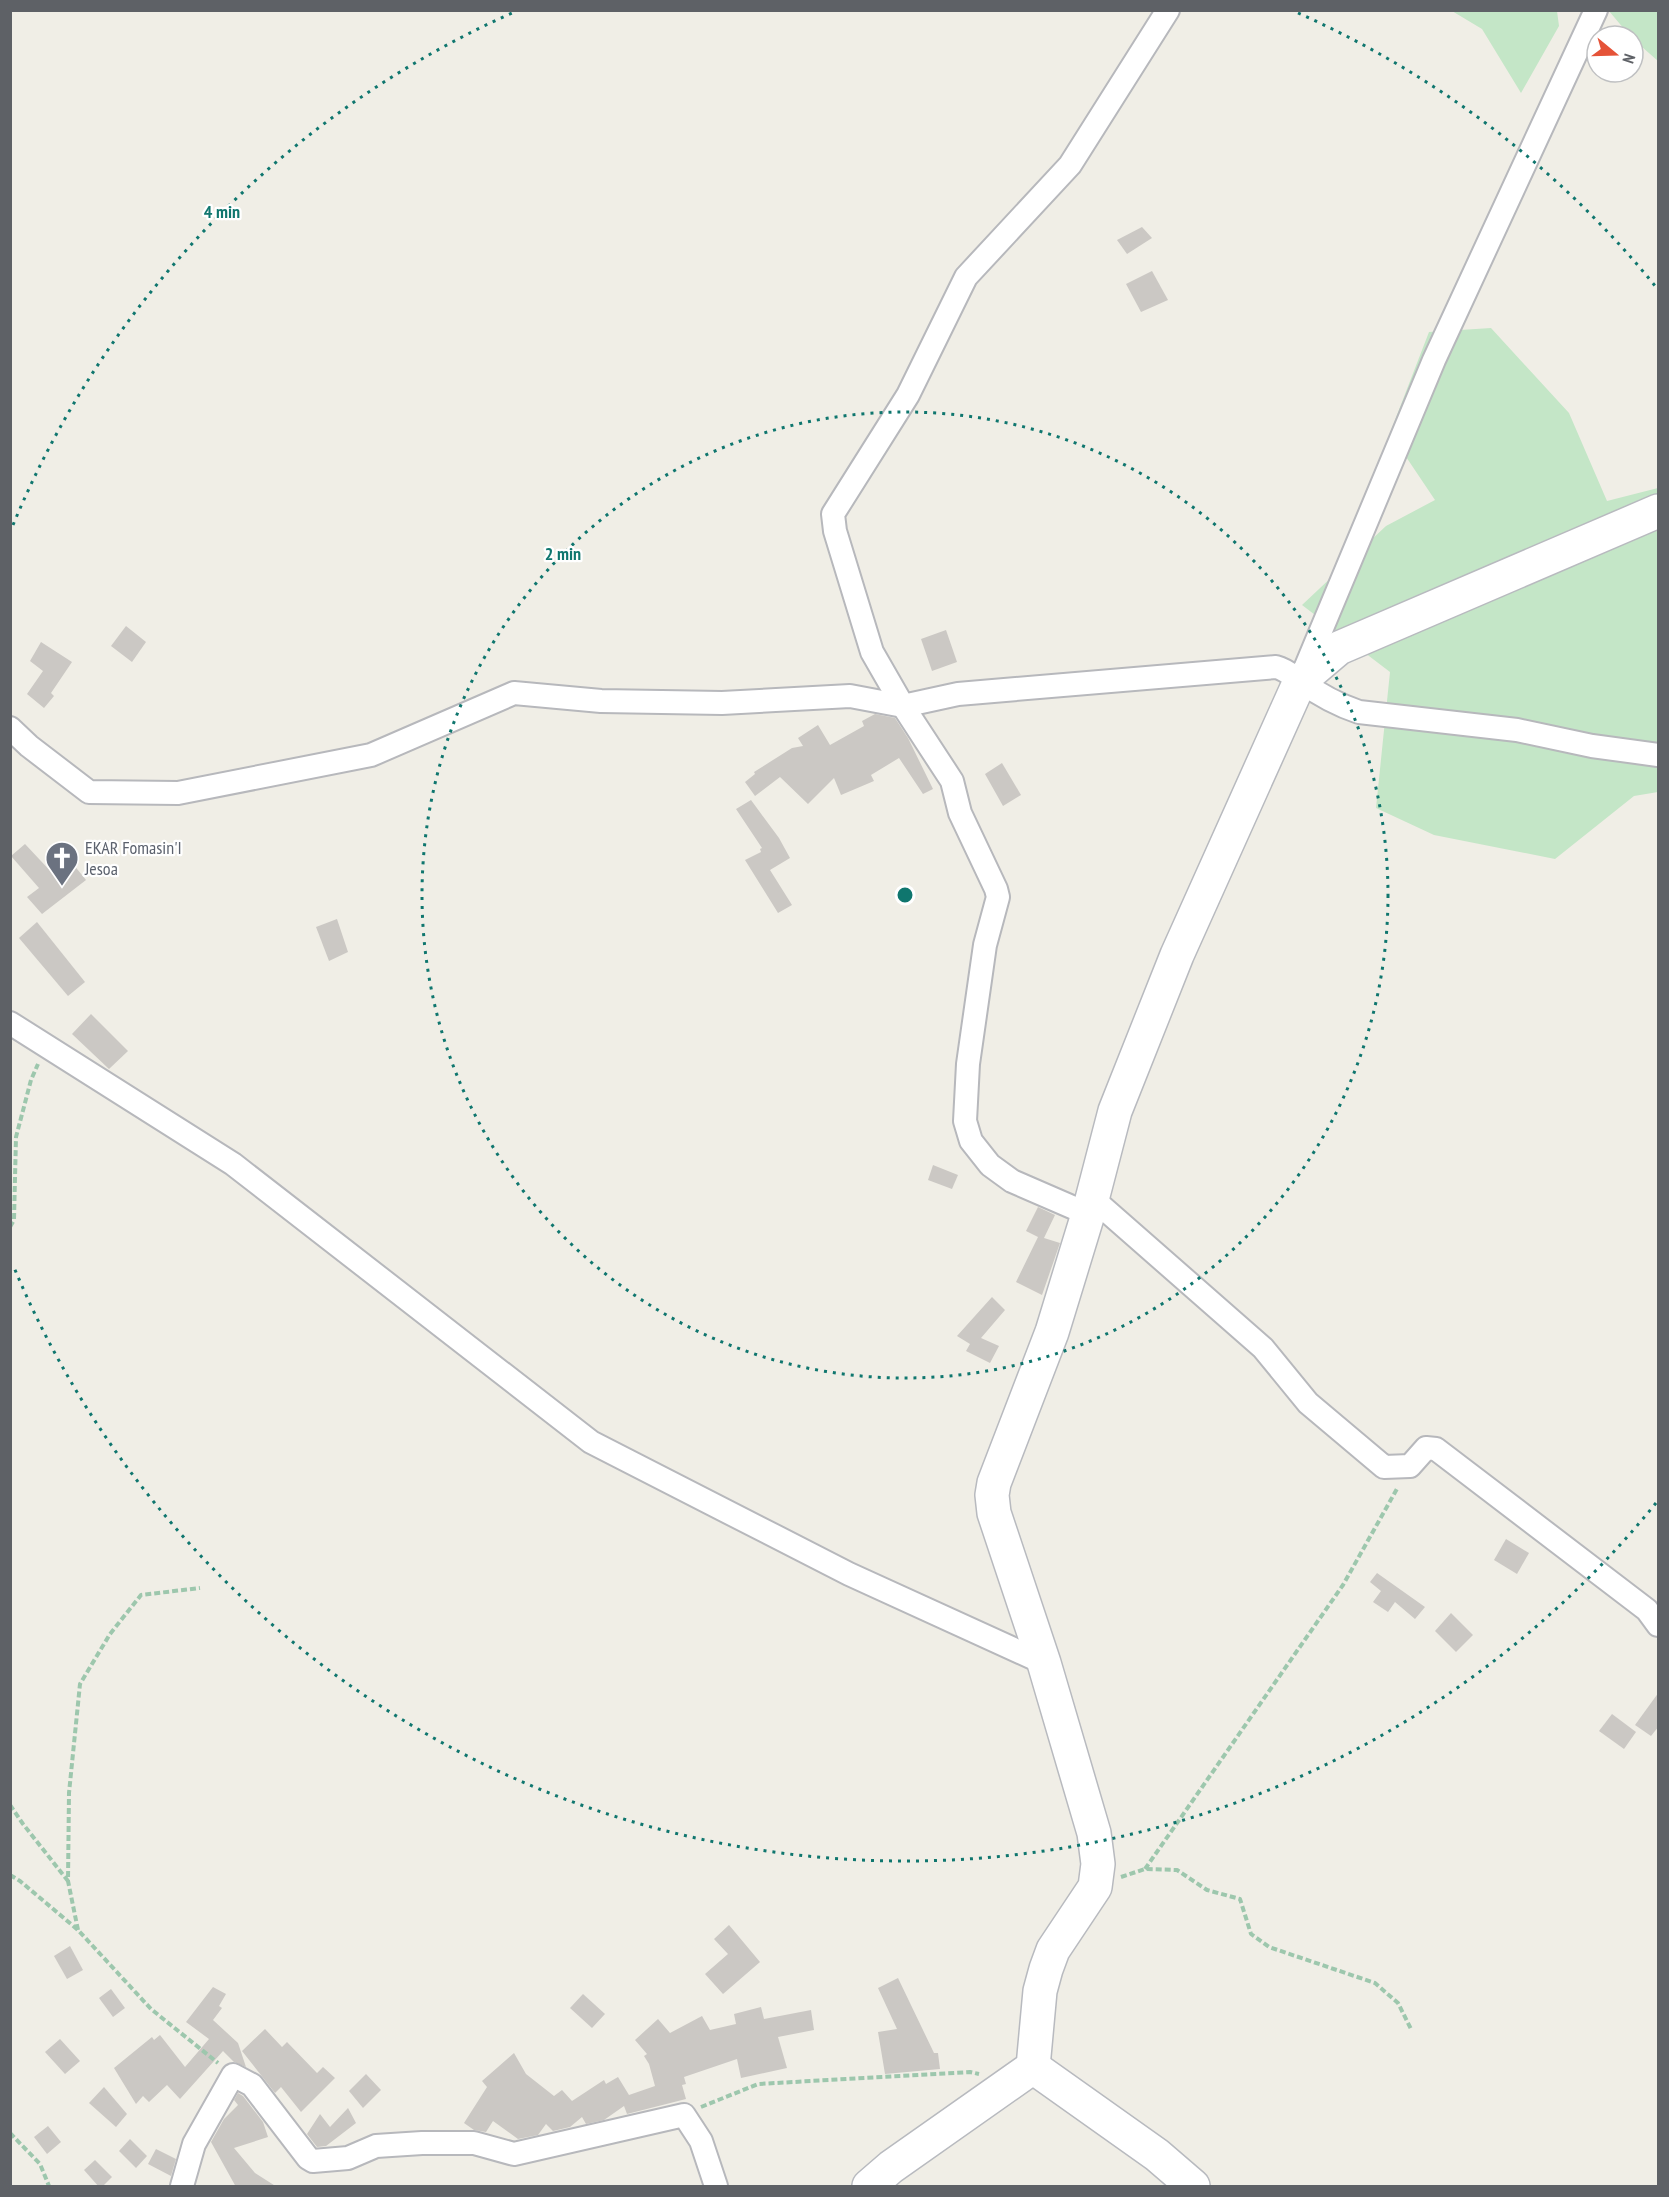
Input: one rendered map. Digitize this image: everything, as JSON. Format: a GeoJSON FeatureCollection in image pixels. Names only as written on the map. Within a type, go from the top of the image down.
{"type":"FeatureCollection","features":[{"type":"Feature","properties":{"kind":"street"},"geometry":{"type":"LineString","coordinates":[[1168,10],[1070,165],[966,277],[908,395],[833,514],[835,531],[872,651],[903,706],[952,782],[960,813],[998,897],[985,945],[968,1064],[965,1121],[971,1141],[990,1165],[1012,1181],[1090,1206],[1263,1348],[1308,1402],[1384,1467],[1410,1467],[1426,1448],[1436,1449],[1647,1610],[1659,1625]]}},
{"type":"Feature","properties":{"kind":"street"},"geometry":{"type":"LineString","coordinates":[[869,2187],[891,2167],[1020,2075],[1040,1991],[1053,1950],[1095,1887],[1098,1864],[1094,1833],[1044,1662],[994,1513],[992,1495],[994,1483],[1052,1332],[1090,1206],[1115,1111],[1177,955],[1300,681],[1434,360],[1596,10]]}},
{"type":"Feature","properties":{"kind":"street"},"geometry":{"type":"LineString","coordinates":[[1300,681],[1339,648],[1659,511]]}},
{"type":"Feature","properties":{"kind":"street"},"geometry":{"type":"LineString","coordinates":[[10,728],[29,746],[89,792],[178,794],[371,755],[514,693],[601,701],[722,703],[850,696],[903,706],[958,694],[1276,668],[1288,671],[1339,705],[1359,712],[1516,730],[1592,746],[1659,755]]}},
{"type":"Feature","properties":{"kind":"street"},"geometry":{"type":"LineString","coordinates":[[10,1023],[233,1164],[591,1442],[849,1574],[1044,1662]]}},
{"type":"Feature","properties":{"kind":"street"},"geometry":{"type":"LineString","coordinates":[[1020,2075],[1157,2155],[1193,2187]]}},
{"type":"Feature","properties":{"kind":"street"},"geometry":{"type":"LineString","coordinates":[[182,2187],[194,2144],[233,2076],[252,2085],[308,2158],[313,2161],[348,2158],[376,2146],[422,2143],[474,2143],[514,2154],[684,2115],[701,2141],[716,2187]]}},
{"type":"Feature","properties":{"kind":"path"},"geometry":{"type":"LineString","coordinates":[[10,1227],[14,1220],[16,1137],[30,1080],[46,1044]]}},
{"type":"Feature","properties":{"kind":"path"},"geometry":{"type":"LineString","coordinates":[[1410,1467],[1343,1585],[1144,1869],[1177,1870],[1207,1890],[1240,1899],[1251,1934],[1269,1947],[1375,1983],[1398,2003],[1412,2029]]}},
{"type":"Feature","properties":{"kind":"path"},"geometry":{"type":"LineString","coordinates":[[78,1930],[68,1881],[69,1793],[80,1684],[110,1634],[141,1594],[200,1588]]}},
{"type":"Feature","properties":{"kind":"path"},"geometry":{"type":"LineString","coordinates":[[10,1804],[68,1881]]}},
{"type":"Feature","properties":{"kind":"path"},"geometry":{"type":"LineString","coordinates":[[10,1875],[78,1930],[151,2009],[233,2076]]}},
{"type":"Feature","properties":{"kind":"path"},"geometry":{"type":"LineString","coordinates":[[684,2115],[758,2084],[970,2072],[1020,2075]]}},
{"type":"Feature","properties":{"kind":"path"},"geometry":{"type":"LineString","coordinates":[[10,2133],[40,2164],[49,2187]]}},
{"type":"Feature","properties":{"kind":"green space"},"geometry":{"type":"Polygon","coordinates":[[[1452,11],[1557,11],[1559,26],[1521,93],[1482,29],[1452,11]]]}},
{"type":"Feature","properties":{"kind":"green space"},"geometry":{"type":"Polygon","coordinates":[[[1609,11],[1658,11],[1658,61],[1645,50],[1645,24],[1620,24],[1609,11]]]}},
{"type":"Feature","properties":{"kind":"green space"},"geometry":{"type":"Polygon","coordinates":[[[1491,328],[1569,413],[1607,501],[1658,488],[1658,792],[1634,796],[1555,859],[1434,835],[1376,808],[1390,672],[1302,605],[1386,526],[1435,500],[1390,433],[1429,332],[1491,328]]]}},
{"type":"Feature","properties":{"kind":"building"},"geometry":{"type":"Polygon","coordinates":[[[1142,227],[1152,238],[1127,254],[1117,240],[1142,227]]]}},
{"type":"Feature","properties":{"kind":"building"},"geometry":{"type":"Polygon","coordinates":[[[1152,271],[1168,300],[1141,312],[1126,284],[1152,271]]]}},
{"type":"Feature","properties":{"kind":"building"},"geometry":{"type":"Polygon","coordinates":[[[126,626],[146,642],[132,662],[111,646],[126,626]]]}},
{"type":"Feature","properties":{"kind":"building"},"geometry":{"type":"Polygon","coordinates":[[[946,630],[957,662],[932,671],[921,639],[946,630]]]}},
{"type":"Feature","properties":{"kind":"building"},"geometry":{"type":"Polygon","coordinates":[[[41,642],[72,662],[51,693],[54,696],[44,708],[27,694],[43,671],[30,661],[41,642]]]}},
{"type":"Feature","properties":{"kind":"building"},"geometry":{"type":"Polygon","coordinates":[[[875,714],[895,718],[908,738],[933,789],[923,794],[899,758],[871,775],[874,781],[841,795],[834,778],[808,804],[780,777],[755,796],[745,782],[755,774],[754,772],[792,748],[803,746],[798,738],[818,725],[830,745],[864,726],[862,721],[875,714]]]}},
{"type":"Feature","properties":{"kind":"building"},"geometry":{"type":"Polygon","coordinates":[[[1002,763],[1021,795],[1003,806],[985,774],[1002,763]]]}},
{"type":"Feature","properties":{"kind":"building"},"geometry":{"type":"Polygon","coordinates":[[[751,800],[779,838],[790,858],[770,870],[792,905],[778,913],[745,860],[761,852],[762,848],[736,809],[751,800]]]}},
{"type":"Feature","properties":{"kind":"building"},"geometry":{"type":"Polygon","coordinates":[[[25,844],[55,876],[73,864],[86,880],[42,914],[27,897],[39,888],[11,856],[25,844]]]}},
{"type":"Feature","properties":{"kind":"building"},"geometry":{"type":"Polygon","coordinates":[[[337,919],[348,952],[329,961],[316,927],[337,919]]]}},
{"type":"Feature","properties":{"kind":"building"},"geometry":{"type":"Polygon","coordinates":[[[37,922],[85,982],[68,996],[19,938],[37,922]]]}},
{"type":"Feature","properties":{"kind":"building"},"geometry":{"type":"Polygon","coordinates":[[[91,1014],[128,1051],[109,1069],[72,1034],[91,1014]]]}},
{"type":"Feature","properties":{"kind":"building"},"geometry":{"type":"Polygon","coordinates":[[[933,1165],[958,1175],[952,1189],[928,1180],[933,1165]]]}},
{"type":"Feature","properties":{"kind":"building"},"geometry":{"type":"Polygon","coordinates":[[[1038,1207],[1055,1215],[1044,1238],[1060,1243],[1042,1295],[1016,1282],[1038,1237],[1026,1231],[1038,1207]]]}},
{"type":"Feature","properties":{"kind":"building"},"geometry":{"type":"Polygon","coordinates":[[[992,1297],[1005,1310],[981,1338],[999,1346],[990,1363],[966,1351],[970,1344],[957,1336],[992,1297]]]}},
{"type":"Feature","properties":{"kind":"building"},"geometry":{"type":"Polygon","coordinates":[[[1506,1539],[1529,1553],[1517,1574],[1494,1560],[1506,1539]]]}},
{"type":"Feature","properties":{"kind":"building"},"geometry":{"type":"Polygon","coordinates":[[[1377,1573],[1425,1607],[1415,1619],[1395,1602],[1388,1612],[1373,1602],[1381,1591],[1370,1582],[1377,1573]]]}},
{"type":"Feature","properties":{"kind":"building"},"geometry":{"type":"Polygon","coordinates":[[[1451,1613],[1473,1635],[1456,1652],[1435,1631],[1451,1613]]]}},
{"type":"Feature","properties":{"kind":"building"},"geometry":{"type":"Polygon","coordinates":[[[1659,1692],[1659,1726],[1651,1736],[1635,1725],[1659,1692]]]}},
{"type":"Feature","properties":{"kind":"building"},"geometry":{"type":"Polygon","coordinates":[[[1612,1714],[1636,1732],[1624,1749],[1599,1731],[1612,1714]]]}},
{"type":"Feature","properties":{"kind":"building"},"geometry":{"type":"Polygon","coordinates":[[[729,1925],[760,1962],[723,1994],[705,1974],[728,1954],[714,1939],[729,1925]]]}},
{"type":"Feature","properties":{"kind":"building"},"geometry":{"type":"Polygon","coordinates":[[[70,1946],[83,1970],[67,1979],[54,1956],[70,1946]]]}},
{"type":"Feature","properties":{"kind":"building"},"geometry":{"type":"Polygon","coordinates":[[[898,1978],[934,2053],[938,2053],[940,2069],[885,2074],[878,2032],[897,2029],[878,1988],[898,1978]]]}},
{"type":"Feature","properties":{"kind":"building"},"geometry":{"type":"Polygon","coordinates":[[[213,1987],[226,1994],[219,2006],[222,2008],[213,2020],[238,2043],[246,2067],[234,2062],[223,2051],[180,2099],[167,2085],[149,2102],[143,2096],[136,2104],[114,2068],[152,2037],[154,2040],[160,2035],[185,2067],[209,2039],[186,2022],[213,1987]]]}},
{"type":"Feature","properties":{"kind":"building"},"geometry":{"type":"Polygon","coordinates":[[[111,1989],[125,2008],[113,2017],[99,1998],[111,1989]]]}},
{"type":"Feature","properties":{"kind":"building"},"geometry":{"type":"Polygon","coordinates":[[[583,1994],[605,2014],[592,2028],[570,2008],[583,1994]]]}},
{"type":"Feature","properties":{"kind":"building"},"geometry":{"type":"Polygon","coordinates":[[[761,2007],[764,2019],[811,2010],[814,2030],[778,2037],[787,2068],[741,2078],[737,2059],[684,2077],[686,2084],[682,2085],[686,2099],[627,2114],[624,2106],[604,2120],[586,2124],[582,2117],[570,2127],[553,2131],[546,2124],[538,2135],[518,2139],[493,2121],[486,2132],[474,2130],[464,2123],[487,2087],[482,2081],[514,2053],[526,2074],[554,2096],[562,2090],[572,2101],[604,2080],[606,2084],[618,2077],[629,2095],[655,2086],[649,2064],[644,2056],[647,2054],[635,2040],[658,2019],[670,2033],[702,2016],[710,2030],[736,2024],[734,2014],[761,2007]]]}},
{"type":"Feature","properties":{"kind":"building"},"geometry":{"type":"Polygon","coordinates":[[[265,2029],[282,2047],[287,2042],[317,2073],[323,2067],[335,2078],[301,2112],[281,2087],[275,2093],[242,2051],[265,2029]]]}},
{"type":"Feature","properties":{"kind":"building"},"geometry":{"type":"Polygon","coordinates":[[[60,2039],[80,2061],[65,2074],[45,2052],[60,2039]]]}},
{"type":"Feature","properties":{"kind":"building"},"geometry":{"type":"Polygon","coordinates":[[[366,2074],[381,2090],[363,2108],[349,2091],[366,2074]]]}},
{"type":"Feature","properties":{"kind":"building"},"geometry":{"type":"Polygon","coordinates":[[[104,2087],[127,2114],[116,2127],[89,2103],[104,2087]]]}},
{"type":"Feature","properties":{"kind":"building"},"geometry":{"type":"Polygon","coordinates":[[[238,2093],[243,2096],[263,2122],[268,2137],[234,2148],[255,2173],[277,2187],[236,2187],[211,2142],[224,2119],[238,2105],[234,2100],[238,2093]]]}},
{"type":"Feature","properties":{"kind":"building"},"geometry":{"type":"Polygon","coordinates":[[[348,2108],[356,2123],[326,2146],[317,2147],[307,2134],[320,2114],[330,2127],[348,2108]]]}},
{"type":"Feature","properties":{"kind":"building"},"geometry":{"type":"Polygon","coordinates":[[[48,2126],[61,2142],[47,2154],[34,2137],[48,2126]]]}},
{"type":"Feature","properties":{"kind":"building"},"geometry":{"type":"Polygon","coordinates":[[[130,2139],[147,2156],[136,2168],[119,2151],[130,2139]]]}},
{"type":"Feature","properties":{"kind":"building"},"geometry":{"type":"Polygon","coordinates":[[[156,2149],[176,2159],[171,2176],[148,2164],[156,2149]]]}},
{"type":"Feature","properties":{"kind":"building"},"geometry":{"type":"Polygon","coordinates":[[[95,2160],[112,2177],[102,2187],[99,2187],[84,2170],[95,2160]]]}},
{"type":"Feature","properties":{"kind":"place","name":"EKAR Fomasin'I Jesoa"},"geometry":{"type":"Point","coordinates":[62,887]}}]}
